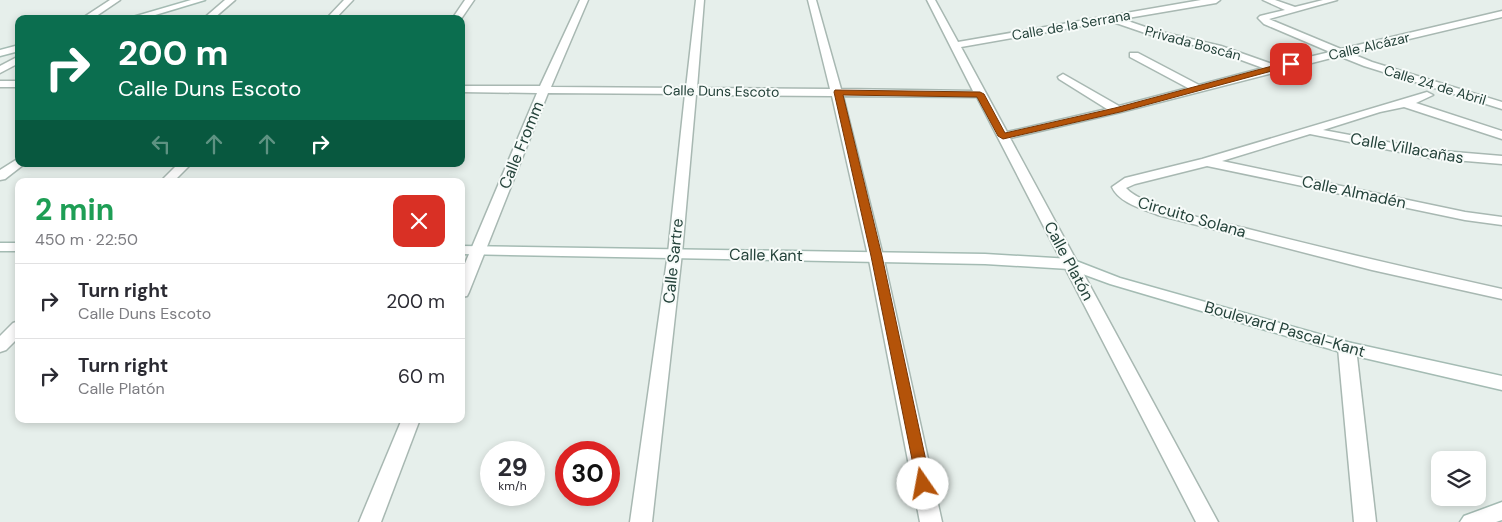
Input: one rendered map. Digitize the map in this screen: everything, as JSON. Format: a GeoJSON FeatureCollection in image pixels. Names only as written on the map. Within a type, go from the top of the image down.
{"type":"FeatureCollection","features":[{"type":"Feature","properties":{"kind":"street"},"geometry":{"type":"LineString","coordinates":[[92,15],[116,0]]}},
{"type":"Feature","properties":{"kind":"street"},"geometry":{"type":"LineString","coordinates":[[145,15],[201,0]]}},
{"type":"Feature","properties":{"kind":"street"},"geometry":{"type":"LineString","coordinates":[[212,15],[231,0]]}},
{"type":"Feature","properties":{"kind":"street"},"geometry":{"type":"LineString","coordinates":[[334,15],[349,0]]}},
{"type":"Feature","properties":{"kind":"street"},"geometry":{"type":"LineString","coordinates":[[459,15],[470,0]]}},
{"type":"Feature","properties":{"kind":"street","name":"Calle Fromm"},"geometry":{"type":"LineString","coordinates":[[465,282],[544,90],[584,0]]}},
{"type":"Feature","properties":{"kind":"street","name":"Calle Sartre"},"geometry":{"type":"LineString","coordinates":[[641,522],[675,253],[700,0]]}},
{"type":"Feature","properties":{"kind":"street"},"geometry":{"type":"LineString","coordinates":[[812,0],[838,92],[877,256],[931,522]]}},
{"type":"Feature","properties":{"kind":"street","name":"Calle Platón"},"geometry":{"type":"LineString","coordinates":[[931,0],[1207,522]]}},
{"type":"Feature","properties":{"kind":"street","name":"Calle de la Serrana"},"geometry":{"type":"LineString","coordinates":[[955,45],[1216,0]]}},
{"type":"Feature","properties":{"kind":"street"},"geometry":{"type":"LineString","coordinates":[[1267,0],[1292,9],[1333,0]]}},
{"type":"Feature","properties":{"kind":"street","name":"Calle 24 de Abril"},"geometry":{"type":"LineString","coordinates":[[1292,9],[1263,18],[1276,26],[1368,64],[1502,106]]}},
{"type":"Feature","properties":{"kind":"street","name":"Calle Alcázar"},"geometry":{"type":"LineString","coordinates":[[1003,136],[1117,110],[1274,68],[1502,14]]}},
{"type":"Feature","properties":{"kind":"street","name":"Privada Boscán"},"geometry":{"type":"LineString","coordinates":[[1111,18],[1154,33],[1217,48],[1274,68]]}},
{"type":"Feature","properties":{"kind":"street"},"geometry":{"type":"LineString","coordinates":[[0,53],[15,49]]}},
{"type":"Feature","properties":{"kind":"street"},"geometry":{"type":"LineString","coordinates":[[1134,55],[1199,89]]}},
{"type":"Feature","properties":{"kind":"street"},"geometry":{"type":"LineString","coordinates":[[0,70],[15,61]]}},
{"type":"Feature","properties":{"kind":"street"},"geometry":{"type":"LineString","coordinates":[[1063,77],[1117,110]]}},
{"type":"Feature","properties":{"kind":"street"},"geometry":{"type":"LineString","coordinates":[[0,84],[15,84]]}},
{"type":"Feature","properties":{"kind":"street","name":"Calle Duns Escoto"},"geometry":{"type":"LineString","coordinates":[[465,89],[980,94]]}},
{"type":"Feature","properties":{"kind":"street","name":"Circuito Solana"},"geometry":{"type":"LineString","coordinates":[[1427,95],[1206,162],[1130,180],[1119,187],[1122,192],[1143,205],[1170,214],[1381,268],[1502,294]]}},
{"type":"Feature","properties":{"kind":"street"},"geometry":{"type":"LineString","coordinates":[[1405,103],[1502,135]]}},
{"type":"Feature","properties":{"kind":"street","name":"Calle Villacañas"},"geometry":{"type":"LineString","coordinates":[[1313,131],[1403,151],[1439,156],[1502,160]]}},
{"type":"Feature","properties":{"kind":"street","name":"Calle Almadén"},"geometry":{"type":"LineString","coordinates":[[1206,162],[1465,216],[1502,221]]}},
{"type":"Feature","properties":{"kind":"street"},"geometry":{"type":"LineString","coordinates":[[0,176],[15,165]]}},
{"type":"Feature","properties":{"kind":"street"},"geometry":{"type":"LineString","coordinates":[[171,178],[182,167]]}},
{"type":"Feature","properties":{"kind":"street"},"geometry":{"type":"LineString","coordinates":[[0,247],[15,247]]}},
{"type":"Feature","properties":{"kind":"street","name":"Calle Kant"},"geometry":{"type":"LineString","coordinates":[[465,250],[877,256],[1071,264]]}},
{"type":"Feature","properties":{"kind":"street","name":"Boulevard Pascal-Kant"},"geometry":{"type":"LineString","coordinates":[[1071,264],[1115,281],[1347,348],[1502,383]]}},
{"type":"Feature","properties":{"kind":"street"},"geometry":{"type":"LineString","coordinates":[[0,346],[15,331]]}},
{"type":"Feature","properties":{"kind":"street"},"geometry":{"type":"LineString","coordinates":[[1347,348],[1365,522]]}},
{"type":"Feature","properties":{"kind":"street"},"geometry":{"type":"LineString","coordinates":[[370,522],[409,423]]}},
{"type":"Feature","properties":{"kind":"street"},"geometry":{"type":"LineString","coordinates":[[1471,522],[1502,511]]}},
{"type":"Feature","properties":{"kind":"route"},"geometry":{"type":"LineString","coordinates":[[923,484],[877,256],[838,92],[980,94],[1003,136],[1117,110],[1291,64]]}}]}
